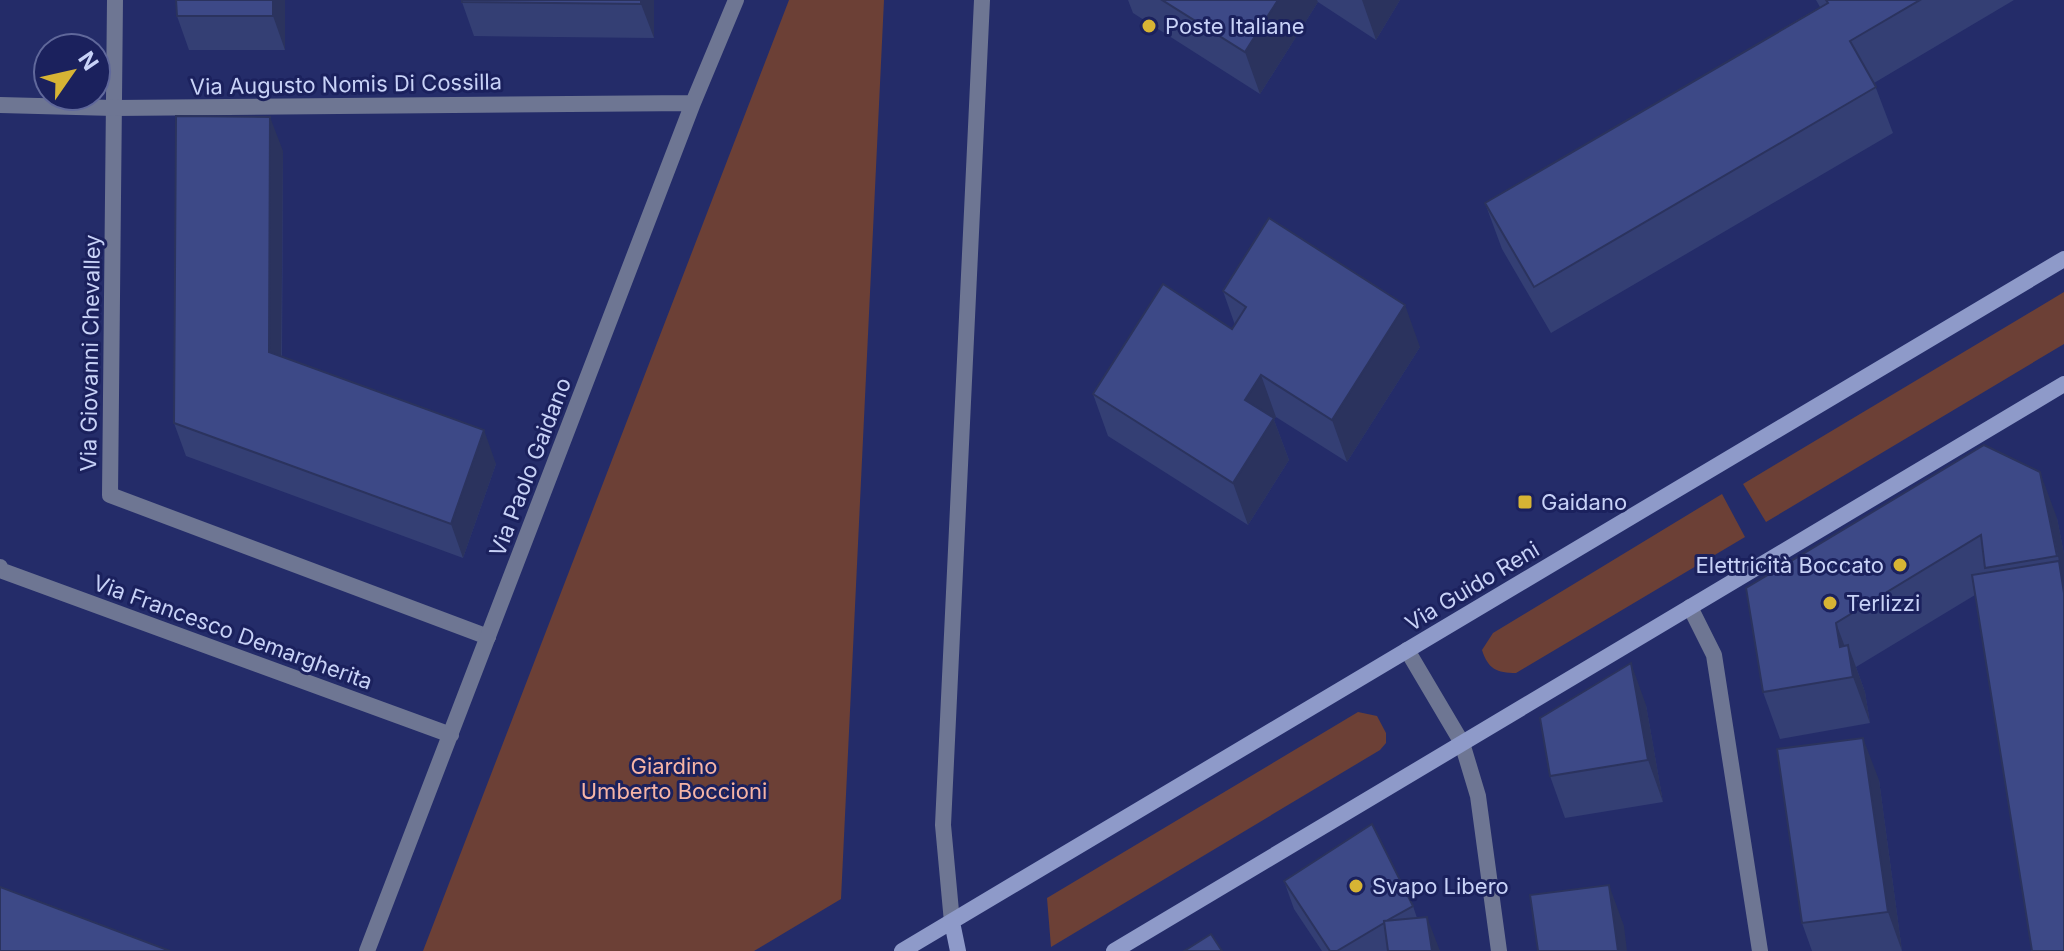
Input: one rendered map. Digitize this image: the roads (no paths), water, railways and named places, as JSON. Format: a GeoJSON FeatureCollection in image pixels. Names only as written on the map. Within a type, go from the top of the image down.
{"type":"FeatureCollection","features":[{"type":"Feature","properties":{"kind":"main road","name":"Via Guido Reni"},"geometry":{"type":"LineString","coordinates":[[902,951],[2064,259]]}},
{"type":"Feature","properties":{"kind":"main road"},"geometry":{"type":"LineString","coordinates":[[1114,951],[2064,384]]}},
{"type":"Feature","properties":{"kind":"main road"},"geometry":{"type":"LineString","coordinates":[[952,922],[958,951]]}},
{"type":"Feature","properties":{"kind":"street","name":"Via Giovanni Chevalley"},"geometry":{"type":"LineString","coordinates":[[115,0],[110,495],[488,637]]}},
{"type":"Feature","properties":{"kind":"street","name":"Via Paolo Gaidano"},"geometry":{"type":"LineString","coordinates":[[367,951],[693,103],[736,0]]}},
{"type":"Feature","properties":{"kind":"street"},"geometry":{"type":"LineString","coordinates":[[952,922],[943,825],[982,0]]}},
{"type":"Feature","properties":{"kind":"street","name":"Via Augusto Nomis Di Cossilla"},"geometry":{"type":"LineString","coordinates":[[0,105],[114,108],[693,103]]}},
{"type":"Feature","properties":{"kind":"street","name":"Via Francesco Demargherita"},"geometry":{"type":"LineString","coordinates":[[0,568],[451,735]]}},
{"type":"Feature","properties":{"kind":"street"},"geometry":{"type":"LineString","coordinates":[[1690,607],[1714,655],[1760,951]]}},
{"type":"Feature","properties":{"kind":"street"},"geometry":{"type":"LineString","coordinates":[[1407,650],[1462,743],[1478,796],[1499,951]]}},
{"type":"Feature","properties":{"kind":"place","name":"Poste Italiane"},"geometry":{"type":"Point","coordinates":[1149,26]}},
{"type":"Feature","properties":{"kind":"place","name":"Gaidano"},"geometry":{"type":"Point","coordinates":[1525,502]}},
{"type":"Feature","properties":{"kind":"place","name":"Elettricità Boccato"},"geometry":{"type":"Point","coordinates":[1900,565]}},
{"type":"Feature","properties":{"kind":"place","name":"Terlizzi"},"geometry":{"type":"Point","coordinates":[1830,603]}},
{"type":"Feature","properties":{"kind":"place","name":"Svapo Libero"},"geometry":{"type":"Point","coordinates":[1356,886]}},
{"type":"Feature","properties":{"kind":"park label","name":"Giardino Umberto Boccioni"},"geometry":{"type":"Point","coordinates":[674,778]}}]}
